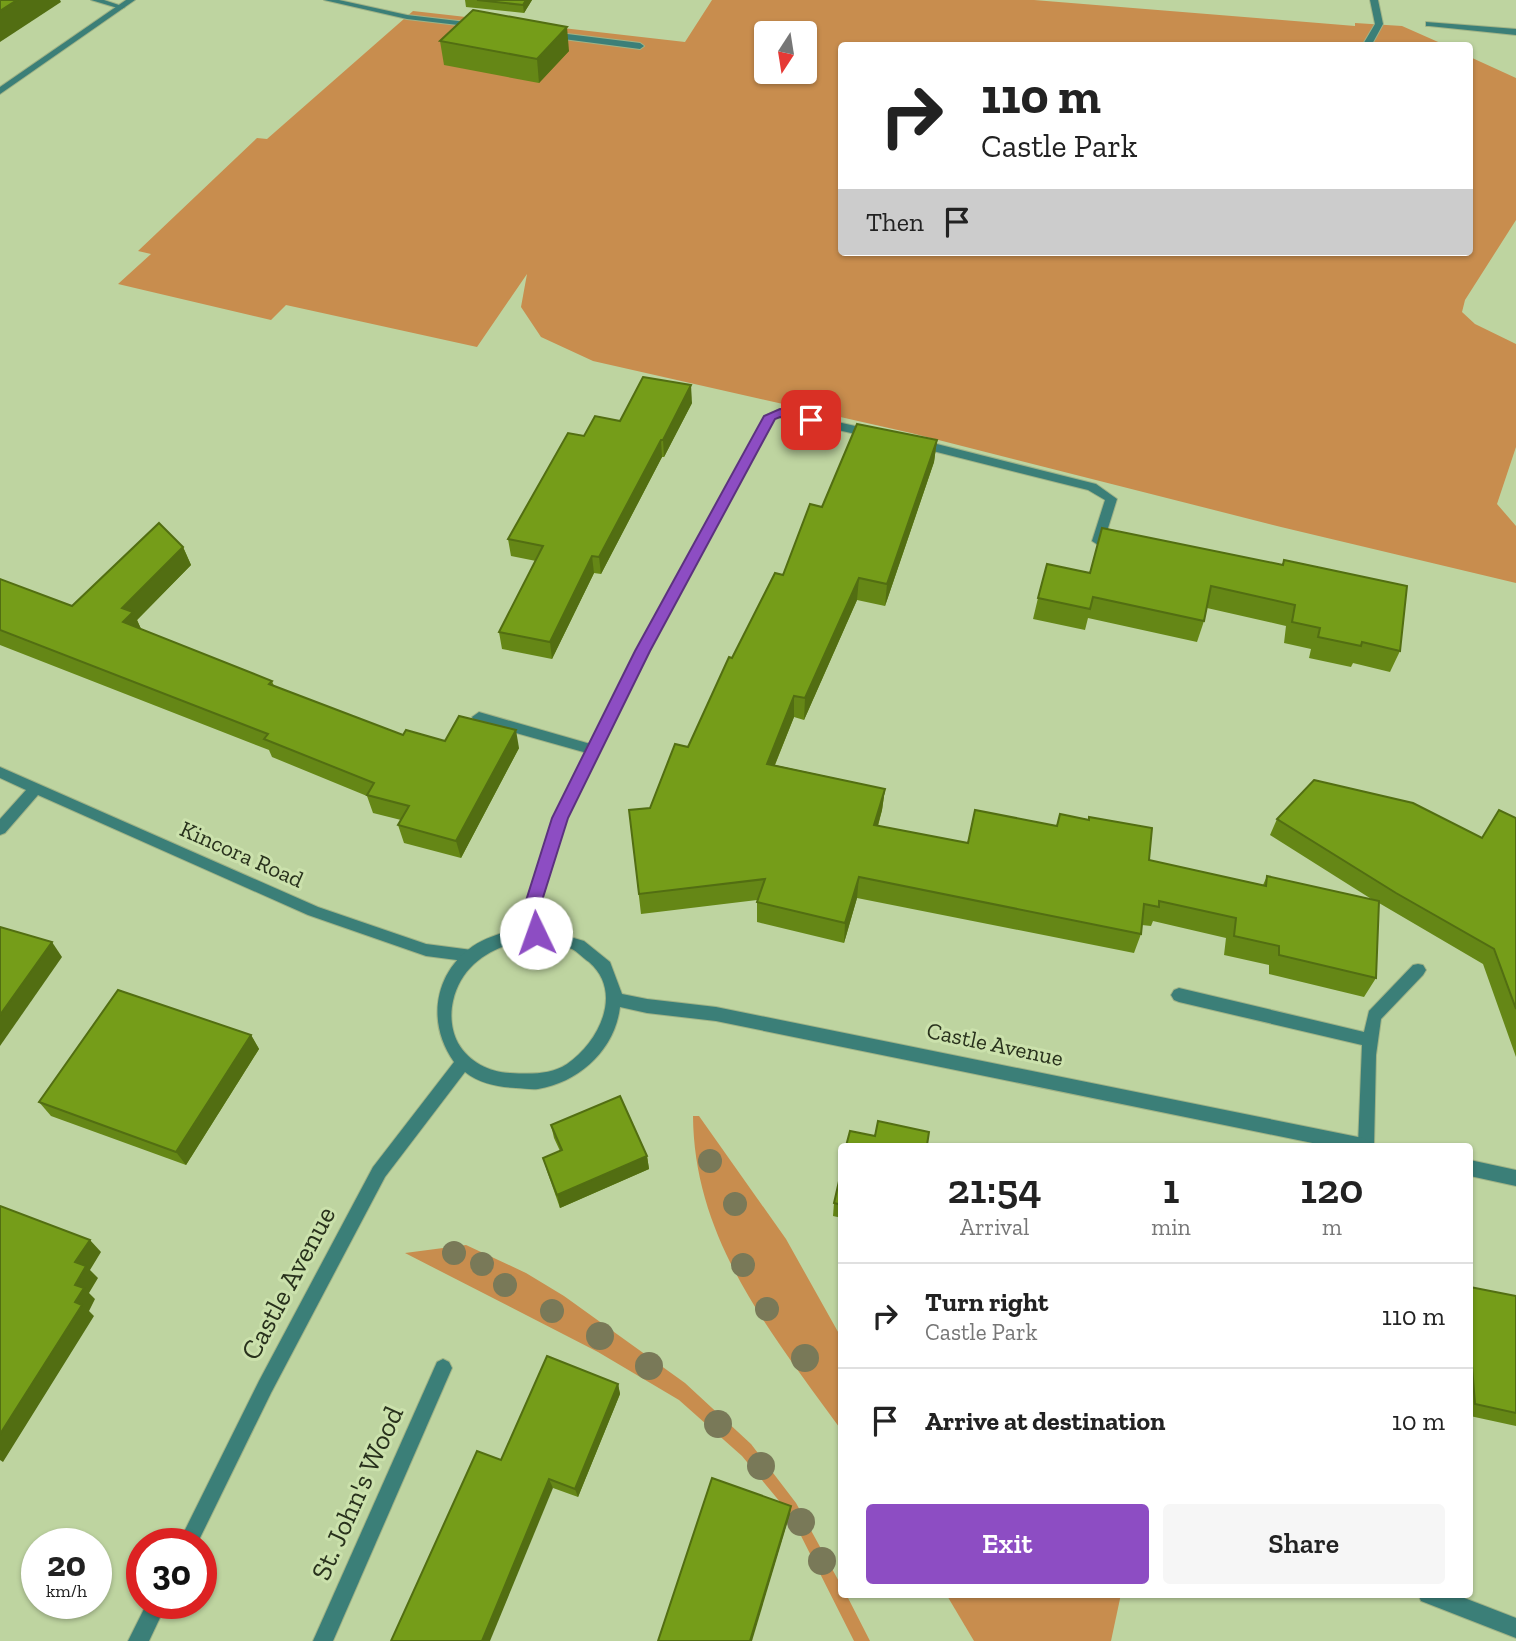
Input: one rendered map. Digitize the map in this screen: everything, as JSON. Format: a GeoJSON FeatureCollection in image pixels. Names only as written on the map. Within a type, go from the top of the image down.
{"type":"FeatureCollection","features":[{"type":"Feature","properties":{"kind":"street"},"geometry":{"type":"LineString","coordinates":[[95,0],[121,8]]}},
{"type":"Feature","properties":{"kind":"street"},"geometry":{"type":"LineString","coordinates":[[0,91],[131,0]]}},
{"type":"Feature","properties":{"kind":"street"},"geometry":{"type":"LineString","coordinates":[[328,0],[407,17],[488,27]]}},
{"type":"Feature","properties":{"kind":"street"},"geometry":{"type":"LineString","coordinates":[[1368,42],[1379,24],[1374,0]]}},
{"type":"Feature","properties":{"kind":"street"},"geometry":{"type":"LineString","coordinates":[[1429,24],[1516,32]]}},
{"type":"Feature","properties":{"kind":"street"},"geometry":{"type":"LineString","coordinates":[[543,34],[640,46]]}},
{"type":"Feature","properties":{"kind":"street"},"geometry":{"type":"LineString","coordinates":[[536,933],[532,907],[560,818],[642,651],[771,416],[780,413],[1091,487],[1111,499],[1098,541]]}},
{"type":"Feature","properties":{"kind":"street"},"geometry":{"type":"LineString","coordinates":[[479,717],[594,750]]}},
{"type":"Feature","properties":{"kind":"street","name":"Kincora Road"},"geometry":{"type":"LineString","coordinates":[[0,772],[313,911],[426,950],[472,956]]}},
{"type":"Feature","properties":{"kind":"street"},"geometry":{"type":"LineString","coordinates":[[0,829],[36,788]]}},
{"type":"Feature","properties":{"kind":"street"},"geometry":{"type":"LineString","coordinates":[[536,933],[577,942],[596,955],[609,972],[615,999],[610,1027],[599,1046],[582,1063],[554,1078],[526,1083],[495,1080],[463,1063],[452,1049],[443,1012],[452,981],[472,956],[506,938],[536,933]]}},
{"type":"Feature","properties":{"kind":"street"},"geometry":{"type":"LineString","coordinates":[[1365,1143],[1370,1040],[1374,1016],[1418,970]]}},
{"type":"Feature","properties":{"kind":"street"},"geometry":{"type":"LineString","coordinates":[[1179,995],[1370,1040]]}},
{"type":"Feature","properties":{"kind":"street","name":"Castle Avenue"},"geometry":{"type":"LineString","coordinates":[[615,999],[730,1016],[1326,1142]]}},
{"type":"Feature","properties":{"kind":"street","name":"Castle Avenue"},"geometry":{"type":"LineString","coordinates":[[195,1528],[265,1387],[379,1172],[463,1063]]}},
{"type":"Feature","properties":{"kind":"street"},"geometry":{"type":"LineString","coordinates":[[1473,1169],[1516,1178]]}},
{"type":"Feature","properties":{"kind":"street","name":"St. John's Wood"},"geometry":{"type":"LineString","coordinates":[[323,1641],[443,1368]]}},
{"type":"Feature","properties":{"kind":"street"},"geometry":{"type":"LineString","coordinates":[[1438,1598],[1516,1628]]}},
{"type":"Feature","properties":{"kind":"street"},"geometry":{"type":"LineString","coordinates":[[138,1641],[149,1619]]}},
{"type":"Feature","properties":{"kind":"shaded area"},"geometry":{"type":"Polygon","coordinates":[[[712,0],[1034,0],[1355,26],[1355,23],[1402,26],[1438,42],[838,42],[838,256],[1473,256],[1473,58],[1516,78],[1516,220],[1465,300],[1462,312],[1475,324],[1516,344],[1516,447],[1497,504],[1516,526],[1516,583],[1281,527],[911,433],[593,361],[541,337],[521,307],[527,274],[477,347],[286,305],[271,320],[118,284],[151,254],[138,251],[257,138],[267,139],[413,11],[685,42],[712,0]]]}},
{"type":"Feature","properties":{"kind":"shaded area"},"geometry":{"type":"Polygon","coordinates":[[[693,1116],[699,1116],[786,1239],[838,1332],[838,1425],[764,1322],[742,1284],[722,1245],[707,1204],[697,1161],[693,1116]]]}},
{"type":"Feature","properties":{"kind":"shaded area"},"geometry":{"type":"Polygon","coordinates":[[[466,1245],[526,1273],[564,1296],[685,1383],[751,1444],[796,1503],[838,1580],[838,1598],[848,1598],[870,1641],[854,1641],[790,1514],[742,1456],[679,1400],[598,1352],[405,1253],[466,1245]]]}},
{"type":"Feature","properties":{"kind":"shaded area"},"geometry":{"type":"Polygon","coordinates":[[[948,1598],[1120,1598],[1111,1641],[974,1641],[948,1598]]]}},
{"type":"Feature","properties":{"kind":"building"},"geometry":{"type":"Polygon","coordinates":[[[0,0],[17,0],[0,11],[0,0]]]}},
{"type":"Feature","properties":{"kind":"building"},"geometry":{"type":"Polygon","coordinates":[[[477,0],[526,0],[523,5],[477,0]]]}},
{"type":"Feature","properties":{"kind":"building"},"geometry":{"type":"Polygon","coordinates":[[[473,10],[567,27],[537,59],[440,41],[473,10]]]}},
{"type":"Feature","properties":{"kind":"building"},"geometry":{"type":"Polygon","coordinates":[[[643,377],[691,385],[599,557],[592,556],[550,642],[499,632],[543,546],[508,539],[568,433],[584,436],[595,416],[620,421],[643,377]]]}},
{"type":"Feature","properties":{"kind":"building"},"geometry":{"type":"Polygon","coordinates":[[[857,424],[937,440],[887,584],[859,578],[805,698],[794,696],[767,764],[885,789],[874,825],[968,843],[975,810],[1057,826],[1060,814],[1089,820],[1089,817],[1152,828],[1149,860],[1266,886],[1267,876],[1379,901],[1376,978],[1279,955],[1279,946],[1234,936],[1236,918],[1159,901],[1159,907],[1144,904],[1141,934],[859,877],[845,923],[757,902],[765,879],[639,894],[629,810],[650,808],[675,744],[688,747],[729,657],[732,658],[775,573],[783,575],[810,504],[822,507],[857,424]]]}},
{"type":"Feature","properties":{"kind":"building"},"geometry":{"type":"Polygon","coordinates":[[[159,523],[183,547],[122,608],[133,612],[123,622],[272,681],[269,684],[403,735],[406,730],[445,741],[459,716],[516,730],[456,841],[398,825],[409,806],[367,795],[374,783],[264,739],[268,734],[0,630],[0,579],[72,606],[159,523]]]}},
{"type":"Feature","properties":{"kind":"building"},"geometry":{"type":"Polygon","coordinates":[[[1102,528],[1283,565],[1284,560],[1407,586],[1400,651],[1362,642],[1361,646],[1318,637],[1320,628],[1292,622],[1295,605],[1211,586],[1204,621],[1093,597],[1090,609],[1038,598],[1047,564],[1090,573],[1102,528]]]}},
{"type":"Feature","properties":{"kind":"building"},"geometry":{"type":"Polygon","coordinates":[[[1314,780],[1413,803],[1482,838],[1499,810],[1516,818],[1516,1009],[1494,949],[1396,893],[1277,819],[1314,780]]]}},
{"type":"Feature","properties":{"kind":"building"},"geometry":{"type":"Polygon","coordinates":[[[0,927],[52,942],[0,1015],[0,927]]]}},
{"type":"Feature","properties":{"kind":"building"},"geometry":{"type":"Polygon","coordinates":[[[118,990],[251,1035],[176,1152],[39,1102],[118,990]]]}},
{"type":"Feature","properties":{"kind":"building"},"geometry":{"type":"Polygon","coordinates":[[[620,1096],[647,1156],[557,1195],[543,1158],[562,1150],[551,1125],[620,1096]]]}},
{"type":"Feature","properties":{"kind":"building"},"geometry":{"type":"Polygon","coordinates":[[[878,1121],[929,1132],[927,1143],[847,1143],[850,1131],[875,1136],[878,1121]]]}},
{"type":"Feature","properties":{"kind":"building"},"geometry":{"type":"Polygon","coordinates":[[[838,1186],[838,1204],[834,1203],[838,1186]]]}},
{"type":"Feature","properties":{"kind":"building"},"geometry":{"type":"Polygon","coordinates":[[[0,1206],[90,1240],[75,1262],[86,1266],[75,1285],[84,1288],[75,1302],[82,1305],[0,1434],[0,1206]]]}},
{"type":"Feature","properties":{"kind":"building"},"geometry":{"type":"Polygon","coordinates":[[[1473,1288],[1516,1296],[1516,1413],[1475,1404],[1473,1288]]]}},
{"type":"Feature","properties":{"kind":"building"},"geometry":{"type":"Polygon","coordinates":[[[547,1356],[618,1384],[575,1489],[549,1479],[482,1641],[391,1641],[477,1451],[501,1460],[547,1356]]]}},
{"type":"Feature","properties":{"kind":"building"},"geometry":{"type":"Polygon","coordinates":[[[712,1478],[791,1506],[750,1641],[658,1641],[712,1478]]]}},
{"type":"Feature","properties":{"kind":"route"},"geometry":{"type":"LineString","coordinates":[[536,933],[532,907],[560,818],[642,651],[771,416],[780,413],[811,420]]}}]}
